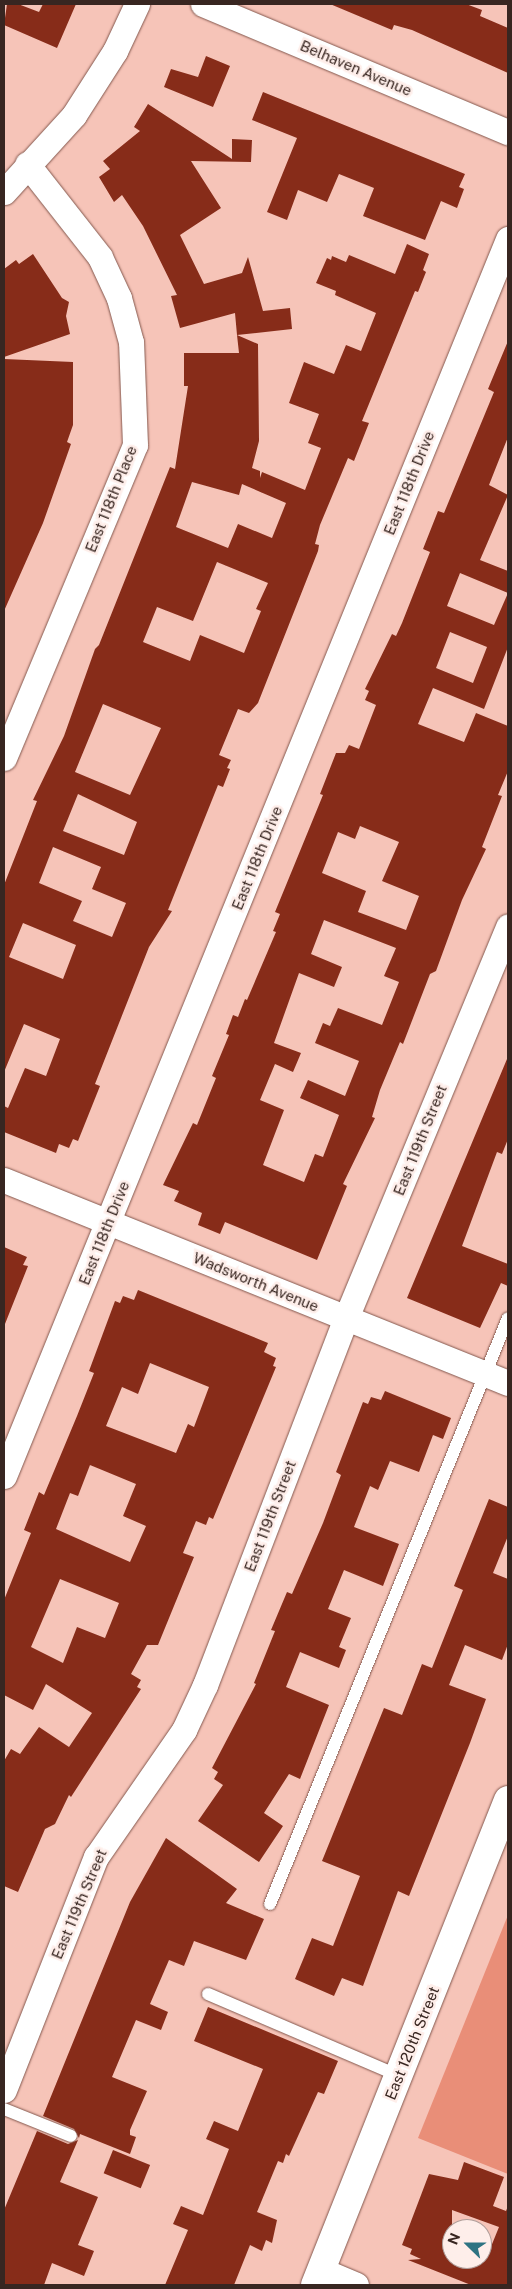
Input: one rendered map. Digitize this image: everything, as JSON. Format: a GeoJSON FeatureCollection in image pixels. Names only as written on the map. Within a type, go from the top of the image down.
{"type":"FeatureCollection","features":[{"type":"Feature","properties":{"kind":"street"},"geometry":{"type":"LineString","coordinates":[[4,192],[27,164],[74,115],[115,51],[137,4]]}},
{"type":"Feature","properties":{"kind":"street","name":"Belhaven Avenue"},"geometry":{"type":"LineString","coordinates":[[203,4],[508,132]]}},
{"type":"Feature","properties":{"kind":"street","name":"East 118th Place"},"geometry":{"type":"LineString","coordinates":[[4,758],[135,445],[131,342],[119,298],[100,257],[27,164]]}},
{"type":"Feature","properties":{"kind":"street","name":"East 118th Drive"},"geometry":{"type":"LineString","coordinates":[[4,1476],[508,239]]}},
{"type":"Feature","properties":{"kind":"street","name":"East 119th Street"},"geometry":{"type":"LineString","coordinates":[[4,2090],[96,1857],[184,1730],[205,1685],[346,1318],[508,926]]}},
{"type":"Feature","properties":{"kind":"street","name":"Wadsworth Avenue"},"geometry":{"type":"LineString","coordinates":[[4,1180],[508,1384]]}},
{"type":"Feature","properties":{"kind":"street","name":"East 120th Street"},"geometry":{"type":"LineString","coordinates":[[318,2278],[508,1800]]}},
{"type":"Feature","properties":{"kind":"street"},"geometry":{"type":"LineString","coordinates":[[318,2278],[356,2285]]}},
{"type":"Feature","properties":{"kind":"lane"},"geometry":{"type":"LineString","coordinates":[[270,1904],[508,1318]]}},
{"type":"Feature","properties":{"kind":"lane"},"geometry":{"type":"LineString","coordinates":[[208,1994],[398,2076]]}},
{"type":"Feature","properties":{"kind":"lane"},"geometry":{"type":"LineString","coordinates":[[4,2109],[71,2136]]}},
{"type":"Feature","properties":{"kind":"shaded area"},"geometry":{"type":"Polygon","coordinates":[[[508,1915],[508,2174],[418,2138],[508,1915]]]}},
{"type":"Feature","properties":{"kind":"building"},"geometry":{"type":"Polygon","coordinates":[[[7,4],[18,4],[39,12],[43,4],[76,4],[57,48],[4,25],[7,4]]]}},
{"type":"Feature","properties":{"kind":"building"},"geometry":{"type":"Polygon","coordinates":[[[330,4],[466,4],[482,10],[480,16],[508,28],[508,73],[412,30],[394,25],[392,30],[330,4]]]}},
{"type":"Feature","properties":{"kind":"building"},"geometry":{"type":"Polygon","coordinates":[[[206,56],[230,66],[213,107],[164,87],[171,69],[198,77],[206,56]]]}},
{"type":"Feature","properties":{"kind":"building"},"geometry":{"type":"Polygon","coordinates":[[[263,92],[465,174],[459,187],[464,189],[457,208],[441,201],[425,240],[363,216],[374,188],[339,174],[327,202],[298,190],[287,220],[267,212],[297,138],[252,120],[263,92]]]}},
{"type":"Feature","properties":{"kind":"building"},"geometry":{"type":"Polygon","coordinates":[[[148,104],[232,159],[232,139],[252,140],[251,162],[191,161],[221,208],[180,235],[204,284],[242,273],[248,257],[263,311],[290,308],[292,329],[237,335],[235,313],[180,328],[171,296],[177,295],[143,226],[122,195],[114,202],[99,177],[110,169],[103,161],[140,131],[134,127],[148,104]]]}},
{"type":"Feature","properties":{"kind":"building"},"geometry":{"type":"Polygon","coordinates":[[[407,244],[429,254],[423,270],[426,272],[418,292],[415,291],[362,421],[369,423],[354,461],[348,458],[320,525],[315,544],[319,545],[318,551],[258,703],[249,713],[238,709],[219,755],[231,760],[227,768],[230,769],[223,787],[218,785],[168,910],[172,911],[149,947],[95,1084],[100,1086],[78,1141],[73,1139],[69,1148],[59,1144],[56,1153],[4,1132],[4,1106],[8,1108],[25,1068],[46,1076],[60,1039],[24,1024],[4,1072],[4,885],[37,801],[33,800],[64,736],[95,649],[99,645],[170,467],[175,469],[188,386],[184,386],[184,353],[239,353],[237,335],[258,344],[259,441],[252,468],[260,471],[260,478],[262,472],[305,490],[321,448],[308,443],[319,414],[289,403],[304,362],[334,374],[346,345],[361,351],[376,313],[335,295],[336,291],[316,283],[327,258],[331,260],[332,256],[346,262],[349,255],[395,274],[407,244]],[[192,482],[176,527],[228,548],[238,524],[272,538],[286,503],[242,484],[239,495],[192,482]],[[217,562],[193,621],[157,607],[143,642],[190,661],[200,635],[244,653],[261,611],[256,609],[268,583],[217,562]],[[103,704],[75,772],[130,795],[161,728],[103,704]],[[78,794],[63,831],[124,855],[137,822],[78,794]],[[53,847],[39,883],[82,901],[73,921],[112,937],[126,903],[92,889],[101,867],[53,847]],[[23,923],[9,957],[63,979],[76,945],[23,923]]]}},
{"type":"Feature","properties":{"kind":"building"},"geometry":{"type":"Polygon","coordinates":[[[33,254],[62,298],[69,302],[66,316],[70,334],[4,357],[4,269],[16,260],[19,264],[33,254]]]}},
{"type":"Feature","properties":{"kind":"building"},"geometry":{"type":"Polygon","coordinates":[[[508,341],[508,437],[489,485],[508,495],[480,560],[508,571],[508,593],[508,647],[484,709],[433,688],[418,724],[464,742],[476,713],[508,726],[508,771],[498,795],[502,796],[482,847],[486,849],[462,900],[436,971],[430,974],[403,1044],[400,1042],[380,1090],[372,1117],[375,1118],[343,1184],[347,1186],[317,1260],[225,1222],[220,1234],[198,1225],[202,1213],[174,1201],[179,1191],[163,1185],[193,1123],[197,1125],[216,1078],[212,1076],[229,1035],[226,1034],[233,1015],[238,1017],[245,999],[247,1000],[276,932],[273,931],[280,914],[275,912],[323,795],[320,794],[336,753],[345,753],[349,745],[359,749],[376,705],[365,700],[369,691],[365,689],[392,634],[396,636],[402,623],[430,552],[423,549],[438,511],[444,513],[494,392],[488,389],[508,341]],[[460,573],[447,606],[494,625],[508,593],[460,573]],[[450,632],[436,668],[473,683],[487,647],[450,632]],[[360,826],[355,839],[338,832],[322,873],[366,891],[358,912],[406,930],[419,896],[382,881],[399,842],[360,826]],[[324,920],[311,954],[342,967],[334,987],[299,973],[274,1043],[301,1053],[293,1072],[275,1064],[260,1100],[284,1110],[263,1165],[304,1182],[315,1154],[323,1157],[339,1115],[300,1098],[308,1080],[345,1096],[359,1061],[315,1043],[323,1023],[330,1026],[338,1008],[382,1025],[399,982],[384,976],[396,948],[324,920]]]}},
{"type":"Feature","properties":{"kind":"building"},"geometry":{"type":"Polygon","coordinates":[[[4,359],[73,362],[73,425],[67,442],[71,444],[43,523],[4,611],[4,359]]]}},
{"type":"Feature","properties":{"kind":"building"},"geometry":{"type":"Polygon","coordinates":[[[507,1059],[508,1139],[502,1154],[497,1152],[462,1246],[508,1264],[508,1286],[501,1283],[480,1328],[407,1298],[507,1059]]]}},
{"type":"Feature","properties":{"kind":"building"},"geometry":{"type":"Polygon","coordinates":[[[4,1247],[27,1257],[23,1265],[28,1266],[5,1324],[4,1247]]]}},
{"type":"Feature","properties":{"kind":"building"},"geometry":{"type":"Polygon","coordinates":[[[138,1290],[268,1343],[264,1352],[276,1358],[273,1366],[276,1367],[213,1519],[209,1517],[206,1525],[196,1521],[183,1553],[194,1557],[158,1645],[147,1645],[131,1674],[141,1680],[137,1687],[141,1689],[71,1797],[69,1795],[55,1824],[45,1829],[18,1892],[4,1886],[4,1761],[11,1749],[20,1754],[39,1727],[69,1747],[92,1713],[46,1684],[33,1710],[4,1695],[4,1600],[31,1533],[24,1530],[39,1492],[44,1495],[77,1416],[94,1373],[89,1371],[115,1301],[120,1303],[123,1296],[134,1300],[138,1290]],[[150,1363],[138,1394],[122,1387],[106,1426],[176,1453],[188,1424],[194,1427],[209,1387],[150,1363]],[[90,1465],[78,1496],[70,1493],[56,1529],[130,1562],[146,1526],[123,1516],[136,1484],[90,1465]],[[60,1579],[31,1647],[63,1663],[77,1627],[105,1638],[119,1603],[60,1579]]]}},
{"type":"Feature","properties":{"kind":"building"},"geometry":{"type":"Polygon","coordinates":[[[385,1391],[451,1418],[443,1439],[433,1435],[419,1472],[390,1461],[378,1490],[370,1486],[354,1527],[399,1544],[383,1586],[344,1570],[328,1609],[351,1618],[339,1647],[346,1650],[339,1668],[300,1652],[286,1687],[329,1705],[300,1779],[289,1774],[264,1813],[283,1826],[259,1862],[198,1821],[223,1785],[214,1779],[218,1772],[212,1768],[256,1684],[254,1683],[275,1631],[271,1630],[287,1592],[292,1594],[323,1523],[341,1475],[336,1472],[363,1402],[368,1404],[371,1397],[381,1400],[385,1391]]]}},
{"type":"Feature","properties":{"kind":"building"},"geometry":{"type":"Polygon","coordinates":[[[489,1499],[508,1507],[508,1536],[493,1573],[508,1579],[508,1644],[502,1660],[465,1645],[449,1685],[486,1699],[470,1743],[409,1896],[398,1891],[363,1986],[342,1978],[334,1996],[295,1979],[312,1938],[333,1946],[360,1876],[322,1861],[384,1708],[402,1715],[422,1664],[432,1668],[463,1590],[454,1586],[489,1499]]]}},
{"type":"Feature","properties":{"kind":"building"},"geometry":{"type":"Polygon","coordinates":[[[166,1838],[237,1889],[226,1903],[264,1919],[246,1960],[194,1941],[184,1966],[169,1960],[150,2004],[168,2012],[161,2030],[136,2020],[112,2077],[147,2091],[130,2130],[130,2135],[136,2137],[130,2154],[80,2134],[79,2138],[74,2129],[43,2116],[130,1902],[166,1838]]]}},
{"type":"Feature","properties":{"kind":"building"},"geometry":{"type":"Polygon","coordinates":[[[208,2007],[338,2061],[324,2094],[318,2092],[289,2156],[286,2154],[283,2163],[278,2161],[257,2212],[277,2220],[272,2243],[266,2240],[262,2251],[250,2245],[234,2285],[165,2285],[188,2230],[173,2224],[181,2206],[203,2215],[229,2149],[206,2139],[214,2121],[238,2131],[263,2069],[194,2041],[208,2007]]]}},
{"type":"Feature","properties":{"kind":"building"},"geometry":{"type":"Polygon","coordinates":[[[37,2131],[68,2144],[78,2140],[60,2182],[98,2197],[78,2245],[94,2251],[84,2276],[52,2263],[44,2285],[4,2285],[4,2210],[37,2131]]]}},
{"type":"Feature","properties":{"kind":"building"},"geometry":{"type":"Polygon","coordinates":[[[113,2150],[150,2165],[141,2188],[104,2173],[113,2150]]]}},
{"type":"Feature","properties":{"kind":"building"},"geometry":{"type":"Polygon","coordinates":[[[464,2162],[504,2177],[493,2206],[506,2211],[508,2206],[508,2285],[471,2285],[408,2260],[421,2259],[410,2254],[412,2249],[402,2245],[429,2174],[458,2180],[464,2162]]]}}]}
